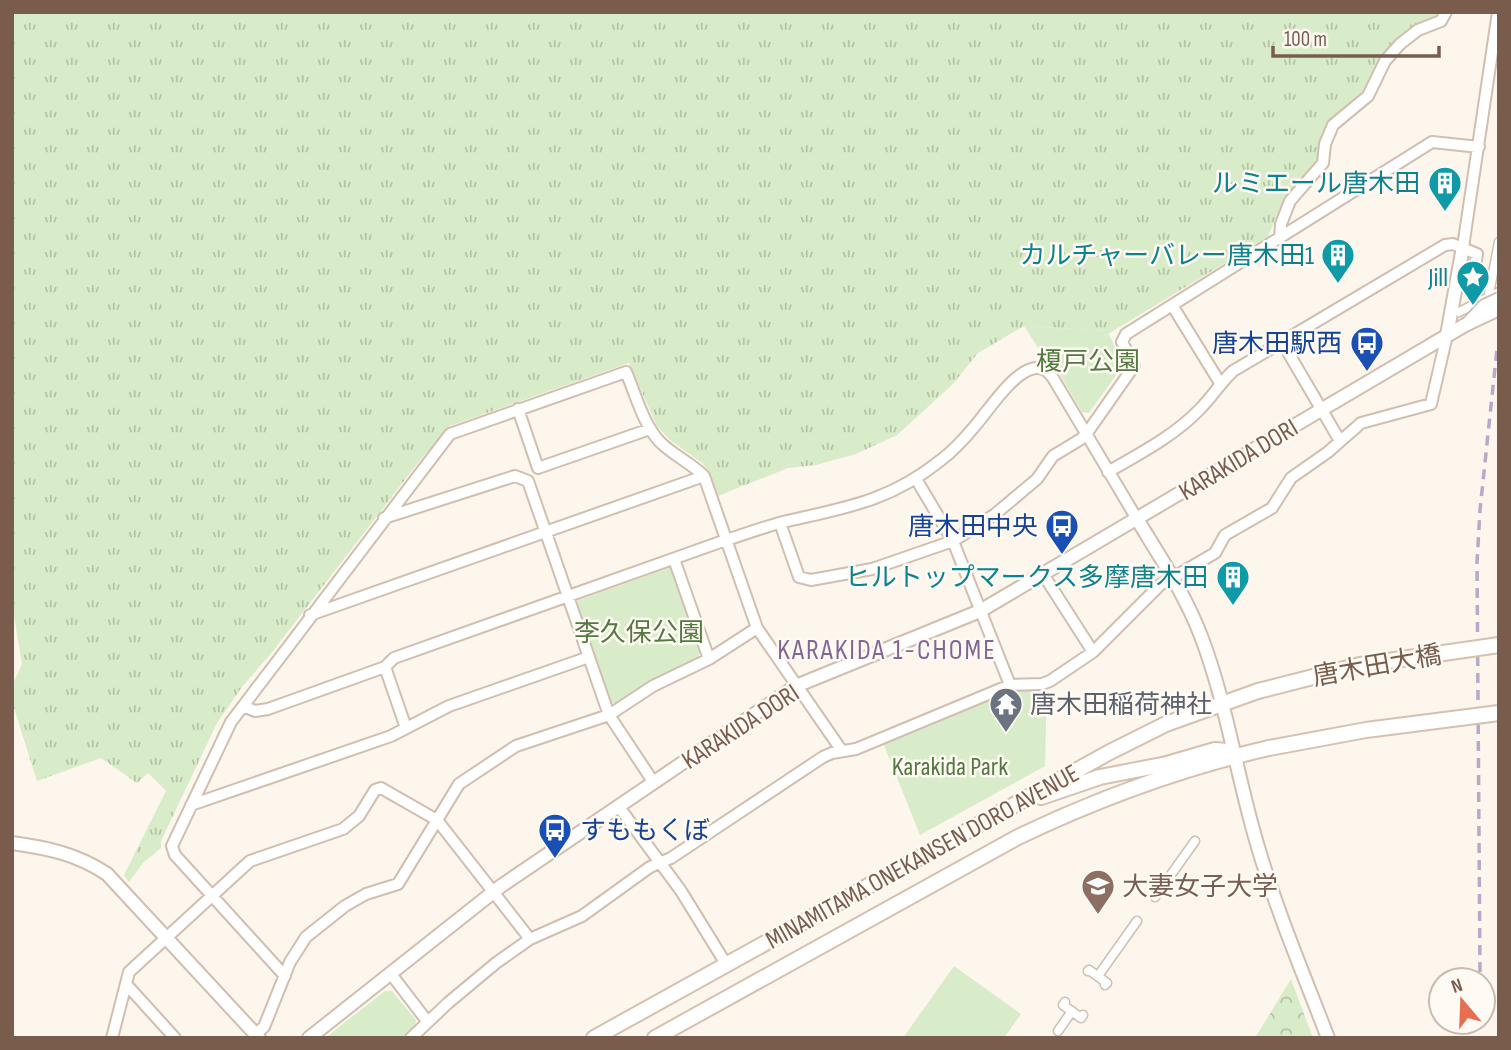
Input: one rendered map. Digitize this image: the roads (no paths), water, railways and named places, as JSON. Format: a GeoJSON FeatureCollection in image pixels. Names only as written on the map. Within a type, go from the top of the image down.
{"type":"FeatureCollection","features":[{"type":"Feature","properties":{"kind":"main road","name":"唐木田大橋"},"geometry":{"type":"LineString","coordinates":[[1258,691],[1360,665],[1499,645]]}},
{"type":"Feature","properties":{"kind":"main road","name":"MINAMITAMA ONEKANSEN DORO AVENUE"},"geometry":{"type":"LineString","coordinates":[[594,1038],[1141,736],[1258,691]]}},
{"type":"Feature","properties":{"kind":"main road","name":"MINAMITAMA ONEKANSEN DORO AVENUE"},"geometry":{"type":"LineString","coordinates":[[655,1038],[1016,838],[1089,804],[1159,779],[1269,748],[1366,730],[1499,712]]}},
{"type":"Feature","properties":{"kind":"main road"},"geometry":{"type":"LineString","coordinates":[[1000,812],[1112,774],[1167,764],[1216,750],[1227,751],[1235,756]]}},
{"type":"Feature","properties":{"kind":"street"},"geometry":{"type":"LineString","coordinates":[[1280,239],[1281,224],[1290,201],[1323,163],[1325,144],[1333,125],[1368,96],[1385,61],[1399,44],[1418,30],[1441,21],[1446,12]]}},
{"type":"Feature","properties":{"kind":"street"},"geometry":{"type":"LineString","coordinates":[[411,1038],[427,1021],[496,963],[530,939],[582,916],[615,890],[823,757],[856,749],[1010,685],[1042,684],[1050,681],[1093,652],[1160,585],[1215,553],[1225,535],[1272,508],[1291,478],[1361,423],[1431,404],[1459,322],[1457,280],[1498,12]]}},
{"type":"Feature","properties":{"kind":"street"},"geometry":{"type":"LineString","coordinates":[[780,523],[799,577],[810,580],[872,569],[953,541],[994,516],[1037,479],[1053,456],[1087,433],[1134,366],[1122,342],[1126,334],[1432,142],[1479,148]]}},
{"type":"Feature","properties":{"kind":"street"},"geometry":{"type":"LineString","coordinates":[[1459,322],[1492,298],[1499,242]]}},
{"type":"Feature","properties":{"kind":"street"},"geometry":{"type":"LineString","coordinates":[[1108,472],[1166,438],[1201,408],[1233,371],[1445,245],[1463,247]]}},
{"type":"Feature","properties":{"kind":"street"},"geometry":{"type":"LineString","coordinates":[[1459,322],[1499,292]]}},
{"type":"Feature","properties":{"kind":"street"},"geometry":{"type":"LineString","coordinates":[[1172,305],[1220,383]]}},
{"type":"Feature","properties":{"kind":"street","name":"KARAKIDA DORI"},"geometry":{"type":"LineString","coordinates":[[309,1038],[493,893],[796,686],[980,611],[1321,409],[1459,322],[1499,309]]}},
{"type":"Feature","properties":{"kind":"street"},"geometry":{"type":"LineString","coordinates":[[1282,342],[1340,440]]}},
{"type":"Feature","properties":{"kind":"street"},"geometry":{"type":"LineString","coordinates":[[243,706],[255,711],[268,709],[385,667],[394,657],[726,541],[780,523],[870,501],[916,479],[942,459],[974,428],[1003,391],[1026,371],[1033,368],[1045,369],[1087,433],[1172,577],[1201,635],[1257,845],[1328,1038]]}},
{"type":"Feature","properties":{"kind":"street"},"geometry":{"type":"LineString","coordinates":[[285,976],[172,850],[231,722],[450,434],[626,372],[650,429],[662,444],[692,464],[704,476],[757,628],[842,751]]}},
{"type":"Feature","properties":{"kind":"street"},"geometry":{"type":"LineString","coordinates":[[518,409],[538,467],[650,429]]}},
{"type":"Feature","properties":{"kind":"street"},"geometry":{"type":"LineString","coordinates":[[384,518],[515,476],[528,481],[609,715],[654,783]]}},
{"type":"Feature","properties":{"kind":"street"},"geometry":{"type":"LineString","coordinates":[[310,615],[704,476]]}},
{"type":"Feature","properties":{"kind":"street"},"geometry":{"type":"LineString","coordinates":[[916,479],[953,541],[1010,685]]}},
{"type":"Feature","properties":{"kind":"street"},"geometry":{"type":"LineString","coordinates":[[674,559],[709,659]]}},
{"type":"Feature","properties":{"kind":"street"},"geometry":{"type":"LineString","coordinates":[[1043,574],[1093,652]]}},
{"type":"Feature","properties":{"kind":"street"},"geometry":{"type":"LineString","coordinates":[[12,844],[52,849],[88,862],[116,882],[257,1036],[264,1027],[290,962],[306,937],[366,894],[398,884],[460,784],[516,746],[609,715],[653,686],[709,659],[757,628]]}},
{"type":"Feature","properties":{"kind":"street"},"geometry":{"type":"LineString","coordinates":[[191,805],[406,728],[449,706],[589,657]]}},
{"type":"Feature","properties":{"kind":"street"},"geometry":{"type":"LineString","coordinates":[[385,667],[406,728]]}},
{"type":"Feature","properties":{"kind":"street"},"geometry":{"type":"LineString","coordinates":[[112,1038],[116,1031],[129,972],[250,861],[343,829],[359,816],[375,790],[381,788],[437,820],[530,939]]}},
{"type":"Feature","properties":{"kind":"street"},"geometry":{"type":"LineString","coordinates":[[619,807],[686,899],[726,964]]}},
{"type":"Feature","properties":{"kind":"street"},"geometry":{"type":"LineString","coordinates":[[1155,897],[1195,841]]}},
{"type":"Feature","properties":{"kind":"street"},"geometry":{"type":"LineString","coordinates":[[1098,976],[1137,921]]}},
{"type":"Feature","properties":{"kind":"street"},"geometry":{"type":"LineString","coordinates":[[1088,971],[1107,983],[1105,985]]}},
{"type":"Feature","properties":{"kind":"street"},"geometry":{"type":"LineString","coordinates":[[391,974],[427,1021]]}},
{"type":"Feature","properties":{"kind":"street"},"geometry":{"type":"LineString","coordinates":[[126,984],[175,1038]]}},
{"type":"Feature","properties":{"kind":"street"},"geometry":{"type":"LineString","coordinates":[[1065,1002],[1063,1005],[1081,1018],[1083,1015]]}},
{"type":"Feature","properties":{"kind":"street"},"geometry":{"type":"LineString","coordinates":[[1055,1034],[1072,1011]]}},
{"type":"Feature","properties":{"kind":"railway"},"geometry":{"type":"LineString","coordinates":[[1480,966],[1477,562],[1497,349]]}},
{"type":"Feature","properties":{"kind":"place","name":"ルミエール唐木田"},"geometry":{"type":"Point","coordinates":[1445,213]}},
{"type":"Feature","properties":{"kind":"place","name":"カルチャーバレー唐木田1"},"geometry":{"type":"Point","coordinates":[1338,285]}},
{"type":"Feature","properties":{"kind":"place","name":"Jill"},"geometry":{"type":"Point","coordinates":[1473,307]}},
{"type":"Feature","properties":{"kind":"place","name":"唐木田駅西"},"geometry":{"type":"Point","coordinates":[1367,373]}},
{"type":"Feature","properties":{"kind":"place","name":"唐木田中央"},"geometry":{"type":"Point","coordinates":[1062,556]}},
{"type":"Feature","properties":{"kind":"place","name":"ヒルトップマークス多摩唐木田"},"geometry":{"type":"Point","coordinates":[1233,607]}},
{"type":"Feature","properties":{"kind":"place","name":"唐木田稲荷神社"},"geometry":{"type":"Point","coordinates":[1006,734]}},
{"type":"Feature","properties":{"kind":"place","name":"すももくぼ"},"geometry":{"type":"Point","coordinates":[555,860]}},
{"type":"Feature","properties":{"kind":"place","name":"大妻女子大学"},"geometry":{"type":"Point","coordinates":[1098,916]}},
{"type":"Feature","properties":{"kind":"district","name":"KARAKIDA 1-CHOME"},"geometry":{"type":"Point","coordinates":[887,649]}},
{"type":"Feature","properties":{"kind":"park label","name":"榎戸公園"},"geometry":{"type":"Point","coordinates":[1088,361]}},
{"type":"Feature","properties":{"kind":"park label","name":"李久保公園"},"geometry":{"type":"Point","coordinates":[639,632]}},
{"type":"Feature","properties":{"kind":"park label","name":"Karakida Park"},"geometry":{"type":"Point","coordinates":[950,766]}}]}
